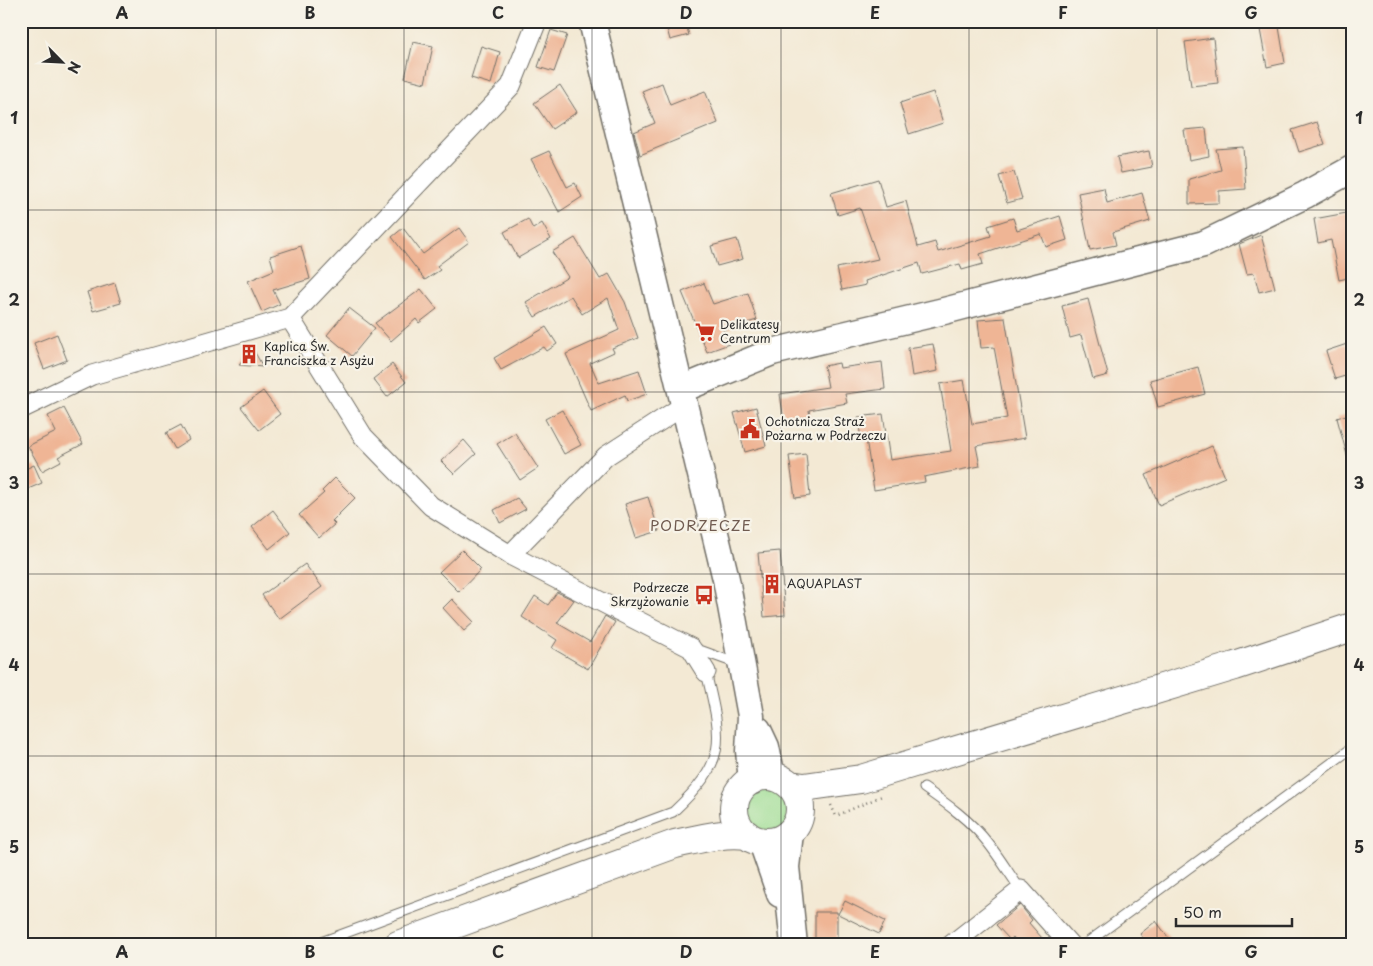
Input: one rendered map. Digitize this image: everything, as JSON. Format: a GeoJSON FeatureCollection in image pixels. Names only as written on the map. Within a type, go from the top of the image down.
{"type":"FeatureCollection","features":[{"type":"Feature","properties":{"kind":"main road"},"geometry":{"type":"LineString","coordinates":[[755,838],[736,817],[735,806],[740,792],[771,781],[804,787],[861,780],[1235,666],[1352,627]]}},
{"type":"Feature","properties":{"kind":"main road"},"geometry":{"type":"LineString","coordinates":[[398,945],[675,844],[713,836],[734,834],[772,842],[795,824],[808,807],[861,780]]}},
{"type":"Feature","properties":{"kind":"main road"},"geometry":{"type":"LineString","coordinates":[[771,781],[796,794],[800,804],[795,824]]}},
{"type":"Feature","properties":{"kind":"main road"},"geometry":{"type":"LineString","coordinates":[[675,844],[735,806]]}},
{"type":"Feature","properties":{"kind":"street"},"geometry":{"type":"LineString","coordinates":[[21,409],[92,375],[290,318],[511,86],[537,21]]}},
{"type":"Feature","properties":{"kind":"street"},"geometry":{"type":"LineString","coordinates":[[592,21],[684,396],[726,579],[751,716],[766,747],[771,781]]}},
{"type":"Feature","properties":{"kind":"street"},"geometry":{"type":"LineString","coordinates":[[510,555],[606,456],[684,396],[772,352],[944,311],[1204,244],[1352,169]]}},
{"type":"Feature","properties":{"kind":"street"},"geometry":{"type":"LineString","coordinates":[[290,318],[363,436],[431,506],[510,555],[691,648],[706,672]]}},
{"type":"Feature","properties":{"kind":"street"},"geometry":{"type":"LineString","coordinates":[[793,935],[786,867],[795,824]]}},
{"type":"Feature","properties":{"kind":"street"},"geometry":{"type":"LineString","coordinates":[[755,838],[793,935]]}},
{"type":"Feature","properties":{"kind":"street"},"geometry":{"type":"LineString","coordinates":[[951,945],[1021,890],[1070,945]]}},
{"type":"Feature","properties":{"kind":"lane"},"geometry":{"type":"LineString","coordinates":[[691,648],[743,665]]}},
{"type":"Feature","properties":{"kind":"lane"},"geometry":{"type":"LineString","coordinates":[[313,945],[672,812],[697,789],[712,768],[717,748],[718,723],[706,672]]}},
{"type":"Feature","properties":{"kind":"lane"},"geometry":{"type":"LineString","coordinates":[[1084,945],[1352,748]]}},
{"type":"Feature","properties":{"kind":"lane"},"geometry":{"type":"LineString","coordinates":[[924,788],[958,812],[988,842],[1021,890]]}},
{"type":"Feature","properties":{"kind":"path"},"geometry":{"type":"LineString","coordinates":[[828,797],[836,816],[889,794]]}},
{"type":"Feature","properties":{"kind":"green space"},"geometry":{"type":"Polygon","coordinates":[[[768,785],[777,787],[785,792],[790,800],[792,809],[790,818],[785,826],[777,831],[768,833],[759,831],[751,826],[746,818],[744,809],[746,800],[751,792],[759,787],[768,785]]]}},
{"type":"Feature","properties":{"kind":"building"},"geometry":{"type":"Polygon","coordinates":[[[665,21],[685,21],[689,35],[670,40],[665,21]]]}},
{"type":"Feature","properties":{"kind":"building"},"geometry":{"type":"Polygon","coordinates":[[[1278,21],[1285,63],[1267,67],[1259,24],[1278,21]]]}},
{"type":"Feature","properties":{"kind":"building"},"geometry":{"type":"Polygon","coordinates":[[[551,30],[567,35],[554,72],[538,67],[551,30]]]}},
{"type":"Feature","properties":{"kind":"building"},"geometry":{"type":"Polygon","coordinates":[[[1213,38],[1218,83],[1191,86],[1185,42],[1213,38]]]}},
{"type":"Feature","properties":{"kind":"building"},"geometry":{"type":"Polygon","coordinates":[[[413,42],[433,46],[425,83],[405,78],[413,42]]]}},
{"type":"Feature","properties":{"kind":"building"},"geometry":{"type":"Polygon","coordinates":[[[481,46],[500,52],[491,84],[471,78],[481,46]]]}},
{"type":"Feature","properties":{"kind":"building"},"geometry":{"type":"Polygon","coordinates":[[[662,83],[670,105],[705,91],[718,123],[640,155],[634,132],[655,123],[642,91],[662,83]]]}},
{"type":"Feature","properties":{"kind":"building"},"geometry":{"type":"Polygon","coordinates":[[[560,85],[577,112],[552,129],[534,103],[560,85]]]}},
{"type":"Feature","properties":{"kind":"building"},"geometry":{"type":"Polygon","coordinates":[[[933,92],[943,123],[909,134],[900,103],[933,92]]]}},
{"type":"Feature","properties":{"kind":"building"},"geometry":{"type":"Polygon","coordinates":[[[1317,122],[1325,144],[1299,152],[1292,130],[1317,122]]]}},
{"type":"Feature","properties":{"kind":"building"},"geometry":{"type":"Polygon","coordinates":[[[1206,128],[1209,156],[1189,160],[1184,130],[1206,128]]]}},
{"type":"Feature","properties":{"kind":"building"},"geometry":{"type":"Polygon","coordinates":[[[1243,147],[1246,189],[1219,191],[1219,203],[1189,204],[1189,179],[1221,170],[1216,149],[1243,147]]]}},
{"type":"Feature","properties":{"kind":"building"},"geometry":{"type":"Polygon","coordinates":[[[549,151],[567,187],[575,183],[582,197],[559,212],[531,159],[549,151]]]}},
{"type":"Feature","properties":{"kind":"building"},"geometry":{"type":"Polygon","coordinates":[[[1149,151],[1152,167],[1121,173],[1117,157],[1149,151]]]}},
{"type":"Feature","properties":{"kind":"building"},"geometry":{"type":"Polygon","coordinates":[[[1014,172],[1022,199],[1007,203],[999,176],[1014,172]]]}},
{"type":"Feature","properties":{"kind":"building"},"geometry":{"type":"Polygon","coordinates":[[[878,179],[886,207],[906,201],[918,247],[935,242],[938,252],[991,236],[988,226],[1013,218],[1017,230],[1060,216],[1067,240],[1046,247],[1041,234],[980,254],[983,264],[962,270],[960,264],[922,274],[919,263],[865,281],[866,285],[842,290],[837,268],[878,259],[860,208],[838,215],[831,193],[878,179]]]}},
{"type":"Feature","properties":{"kind":"building"},"geometry":{"type":"Polygon","coordinates":[[[1104,188],[1107,203],[1142,193],[1150,221],[1113,232],[1116,245],[1090,250],[1078,193],[1104,188]]]}},
{"type":"Feature","properties":{"kind":"building"},"geometry":{"type":"Polygon","coordinates":[[[1352,212],[1352,277],[1339,280],[1331,240],[1318,243],[1314,219],[1352,212]]]}},
{"type":"Feature","properties":{"kind":"building"},"geometry":{"type":"Polygon","coordinates":[[[528,219],[533,229],[542,223],[551,239],[518,258],[504,232],[528,219]]]}},
{"type":"Feature","properties":{"kind":"building"},"geometry":{"type":"Polygon","coordinates":[[[403,228],[423,254],[459,228],[469,242],[437,266],[440,270],[425,280],[392,237],[403,228]]]}},
{"type":"Feature","properties":{"kind":"building"},"geometry":{"type":"Polygon","coordinates":[[[1261,235],[1275,288],[1259,292],[1254,273],[1247,274],[1239,244],[1261,235]]]}},
{"type":"Feature","properties":{"kind":"building"},"geometry":{"type":"Polygon","coordinates":[[[575,238],[600,279],[609,274],[625,302],[638,338],[612,348],[614,352],[590,363],[599,383],[639,370],[647,394],[627,401],[625,395],[591,411],[566,354],[619,330],[608,298],[582,314],[571,296],[535,317],[526,302],[568,277],[552,252],[575,238]]]}},
{"type":"Feature","properties":{"kind":"building"},"geometry":{"type":"Polygon","coordinates":[[[737,239],[743,259],[717,266],[711,246],[737,239]]]}},
{"type":"Feature","properties":{"kind":"building"},"geometry":{"type":"Polygon","coordinates":[[[301,246],[310,279],[273,290],[280,304],[262,312],[248,281],[274,270],[270,256],[301,246]]]}},
{"type":"Feature","properties":{"kind":"building"},"geometry":{"type":"Polygon","coordinates":[[[115,283],[121,303],[93,311],[87,292],[115,283]]]}},
{"type":"Feature","properties":{"kind":"building"},"geometry":{"type":"Polygon","coordinates":[[[704,283],[713,304],[748,293],[757,320],[723,330],[729,344],[707,352],[682,292],[704,283]]]}},
{"type":"Feature","properties":{"kind":"building"},"geometry":{"type":"Polygon","coordinates":[[[421,289],[437,309],[419,323],[416,319],[391,341],[375,323],[421,289]]]}},
{"type":"Feature","properties":{"kind":"building"},"geometry":{"type":"Polygon","coordinates":[[[1088,299],[1108,375],[1093,379],[1081,335],[1070,338],[1062,306],[1088,299]]]}},
{"type":"Feature","properties":{"kind":"building"},"geometry":{"type":"Polygon","coordinates":[[[349,308],[375,328],[352,356],[327,335],[349,308]]]}},
{"type":"Feature","properties":{"kind":"building"},"geometry":{"type":"Polygon","coordinates":[[[1005,318],[1025,438],[976,446],[980,466],[924,477],[925,482],[874,490],[866,439],[861,440],[858,417],[883,414],[890,460],[951,451],[940,384],[964,380],[972,424],[1007,418],[994,347],[981,348],[978,320],[1005,318]]]}},
{"type":"Feature","properties":{"kind":"building"},"geometry":{"type":"Polygon","coordinates":[[[546,327],[557,344],[547,351],[544,347],[501,370],[494,358],[546,327]]]}},
{"type":"Feature","properties":{"kind":"building"},"geometry":{"type":"Polygon","coordinates":[[[57,334],[67,360],[44,369],[34,343],[57,334]]]}},
{"type":"Feature","properties":{"kind":"building"},"geometry":{"type":"Polygon","coordinates":[[[933,344],[938,371],[912,376],[908,348],[933,344]]]}},
{"type":"Feature","properties":{"kind":"building"},"geometry":{"type":"Polygon","coordinates":[[[1347,344],[1352,359],[1352,374],[1335,379],[1326,351],[1347,344]]]}},
{"type":"Feature","properties":{"kind":"building","name":"Kaplica Św. Franciszka z Asyżu"},"geometry":{"type":"Polygon","coordinates":[[[253,349],[263,367],[239,365],[253,349]]]}},
{"type":"Feature","properties":{"kind":"building"},"geometry":{"type":"Polygon","coordinates":[[[882,362],[885,389],[845,394],[847,403],[809,410],[810,417],[784,421],[780,394],[828,387],[824,366],[839,363],[840,368],[882,362]]]}},
{"type":"Feature","properties":{"kind":"building"},"geometry":{"type":"Polygon","coordinates":[[[392,364],[406,382],[387,397],[373,379],[392,364]]]}},
{"type":"Feature","properties":{"kind":"building"},"geometry":{"type":"Polygon","coordinates":[[[1198,367],[1205,394],[1158,407],[1150,380],[1198,367]]]}},
{"type":"Feature","properties":{"kind":"building"},"geometry":{"type":"Polygon","coordinates":[[[263,391],[280,414],[259,430],[241,407],[263,391]]]}},
{"type":"Feature","properties":{"kind":"building","name":"Ochotnicza Straż Pożarna w Podrzeczu"},"geometry":{"type":"Polygon","coordinates":[[[756,407],[766,446],[745,452],[734,413],[756,407]]]}},
{"type":"Feature","properties":{"kind":"building"},"geometry":{"type":"Polygon","coordinates":[[[64,408],[83,444],[58,457],[61,461],[42,471],[28,446],[56,432],[48,416],[64,408]]]}},
{"type":"Feature","properties":{"kind":"building"},"geometry":{"type":"Polygon","coordinates":[[[562,410],[581,445],[564,454],[545,419],[562,410]]]}},
{"type":"Feature","properties":{"kind":"building"},"geometry":{"type":"Polygon","coordinates":[[[1352,413],[1352,459],[1348,459],[1337,418],[1352,413]]]}},
{"type":"Feature","properties":{"kind":"building"},"geometry":{"type":"Polygon","coordinates":[[[181,425],[189,440],[175,449],[166,433],[181,425]]]}},
{"type":"Feature","properties":{"kind":"building"},"geometry":{"type":"Polygon","coordinates":[[[515,433],[538,468],[520,480],[497,444],[515,433]]]}},
{"type":"Feature","properties":{"kind":"building"},"geometry":{"type":"Polygon","coordinates":[[[464,440],[476,454],[454,474],[441,461],[464,440]]]}},
{"type":"Feature","properties":{"kind":"building"},"geometry":{"type":"Polygon","coordinates":[[[1212,446],[1225,477],[1159,505],[1146,475],[1212,446]]]}},
{"type":"Feature","properties":{"kind":"building"},"geometry":{"type":"Polygon","coordinates":[[[806,454],[810,496],[795,498],[789,456],[806,454]]]}},
{"type":"Feature","properties":{"kind":"building"},"geometry":{"type":"Polygon","coordinates":[[[34,465],[42,483],[21,492],[21,471],[34,465]]]}},
{"type":"Feature","properties":{"kind":"building"},"geometry":{"type":"Polygon","coordinates":[[[335,478],[355,498],[332,521],[335,524],[319,538],[299,515],[324,493],[322,491],[335,478]]]}},
{"type":"Feature","properties":{"kind":"building"},"geometry":{"type":"Polygon","coordinates":[[[648,497],[659,531],[636,538],[625,504],[648,497]]]}},
{"type":"Feature","properties":{"kind":"building"},"geometry":{"type":"Polygon","coordinates":[[[517,498],[526,509],[500,523],[494,510],[517,498]]]}},
{"type":"Feature","properties":{"kind":"building"},"geometry":{"type":"Polygon","coordinates":[[[273,510],[290,532],[269,549],[252,527],[273,510]]]}},
{"type":"Feature","properties":{"kind":"building"},"geometry":{"type":"Polygon","coordinates":[[[462,550],[481,569],[459,592],[439,572],[462,550]]]}},
{"type":"Feature","properties":{"kind":"building","name":"AQUAPLAST"},"geometry":{"type":"Polygon","coordinates":[[[780,551],[785,615],[764,617],[758,553],[780,551]]]}},
{"type":"Feature","properties":{"kind":"building"},"geometry":{"type":"Polygon","coordinates":[[[305,564],[322,587],[279,619],[262,595],[305,564]]]}},
{"type":"Feature","properties":{"kind":"building"},"geometry":{"type":"Polygon","coordinates":[[[557,592],[574,600],[557,623],[590,642],[605,616],[615,622],[588,669],[552,648],[557,640],[522,617],[535,596],[548,605],[557,592]]]}},
{"type":"Feature","properties":{"kind":"building"},"geometry":{"type":"Polygon","coordinates":[[[452,599],[474,622],[464,631],[443,608],[452,599]]]}},
{"type":"Feature","properties":{"kind":"building"},"geometry":{"type":"Polygon","coordinates":[[[845,901],[885,921],[879,934],[838,914],[845,901]]]}},
{"type":"Feature","properties":{"kind":"building"},"geometry":{"type":"Polygon","coordinates":[[[1020,905],[1032,920],[1029,923],[1048,945],[1020,945],[1013,937],[1010,940],[996,925],[1020,905]]]}},
{"type":"Feature","properties":{"kind":"building"},"geometry":{"type":"Polygon","coordinates":[[[815,912],[837,912],[837,945],[815,945],[815,912]]]}},
{"type":"Feature","properties":{"kind":"building"},"geometry":{"type":"Polygon","coordinates":[[[1156,921],[1174,945],[1148,945],[1140,934],[1156,921]]]}},
{"type":"Feature","properties":{"kind":"place","name":"Delikatesy Centrum"},"geometry":{"type":"Point","coordinates":[705,332]}},
{"type":"Feature","properties":{"kind":"place","name":"Kaplica Św. Franciszka z Asyżu"},"geometry":{"type":"Point","coordinates":[249,354]}},
{"type":"Feature","properties":{"kind":"place","name":"Ochotnicza Straż Pożarna w Podrzeczu"},"geometry":{"type":"Point","coordinates":[750,429]}},
{"type":"Feature","properties":{"kind":"place","name":"AQUAPLAST"},"geometry":{"type":"Point","coordinates":[772,584]}},
{"type":"Feature","properties":{"kind":"place","name":"Podrzecze Skrzyżowanie"},"geometry":{"type":"Point","coordinates":[704,595]}},
{"type":"Feature","properties":{"kind":"district","name":"PODRZECZE"},"geometry":{"type":"Point","coordinates":[701,526]}}]}
